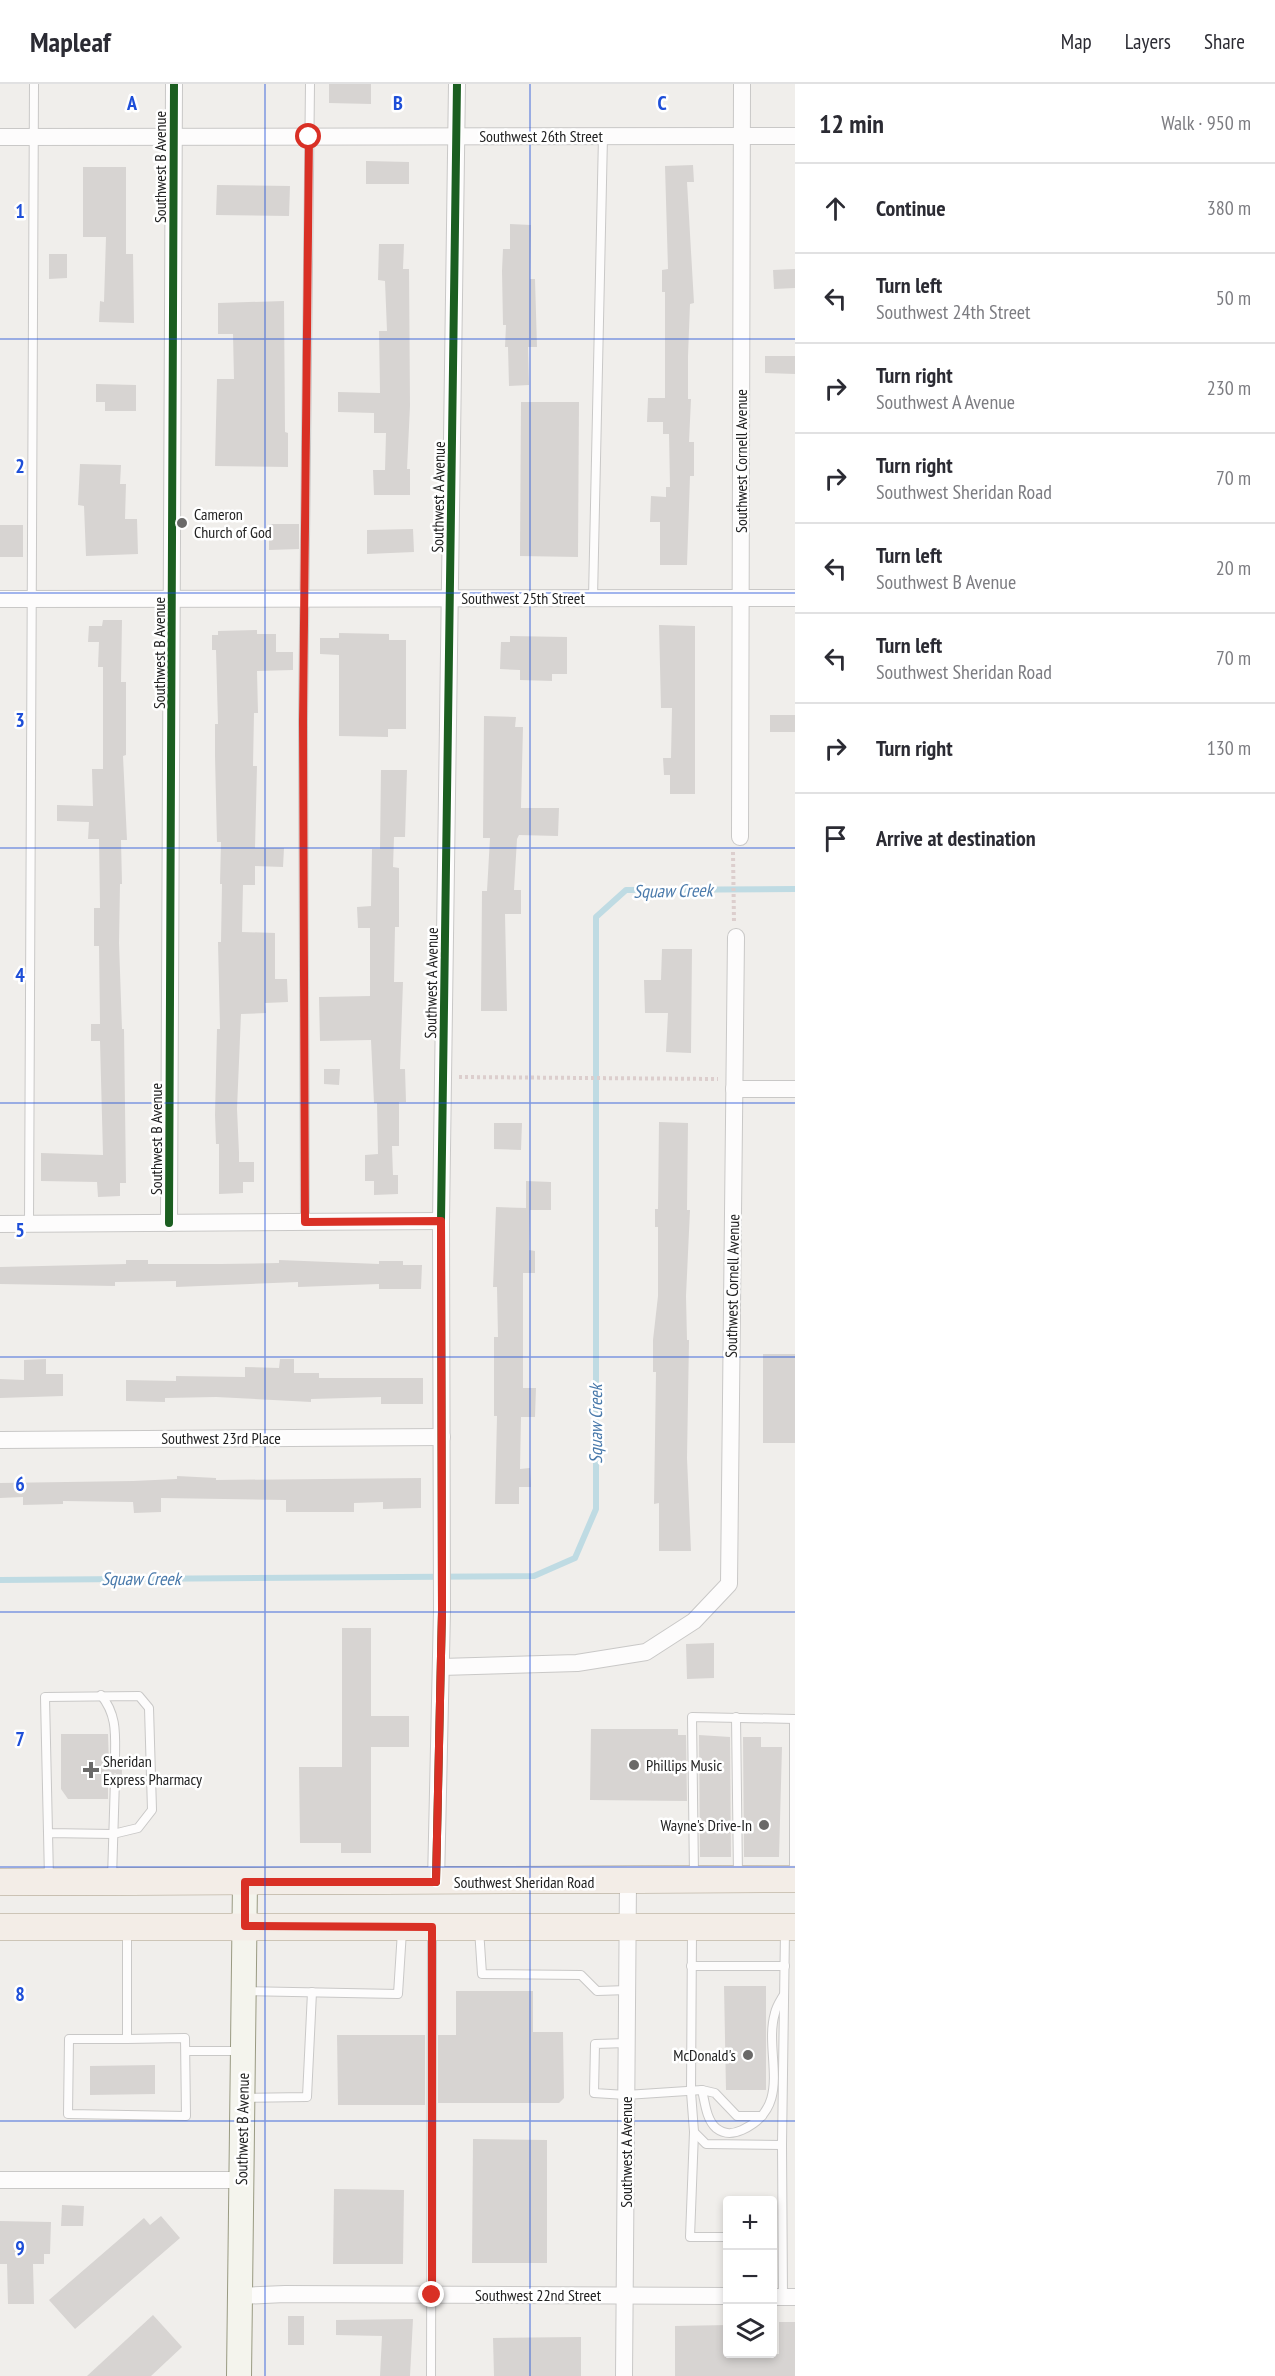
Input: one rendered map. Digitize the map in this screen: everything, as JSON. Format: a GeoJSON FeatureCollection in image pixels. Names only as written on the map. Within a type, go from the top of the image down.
{"type":"FeatureCollection","features":[{"type":"Feature","properties":{"kind":"main road","name":"Southwest Sheridan Road"},"geometry":{"type":"LineString","coordinates":[[0,1882],[628,1882],[795,1879]]}},
{"type":"Feature","properties":{"kind":"main road"},"geometry":{"type":"LineString","coordinates":[[0,1928],[790,1927]]}},
{"type":"Feature","properties":{"kind":"street","name":"Southwest B Avenue"},"geometry":{"type":"LineString","coordinates":[[169,1223],[174,84]]}},
{"type":"Feature","properties":{"kind":"street","name":"Southwest A Avenue"},"geometry":{"type":"LineString","coordinates":[[436,1882],[442,1611],[441,1221],[457,84]]}},
{"type":"Feature","properties":{"kind":"street","name":"Southwest Cornell Avenue"},"geometry":{"type":"LineString","coordinates":[[740,837],[742,84]]}},
{"type":"Feature","properties":{"kind":"street","name":"Southwest 26th Street"},"geometry":{"type":"LineString","coordinates":[[0,137],[795,136]]}},
{"type":"Feature","properties":{"kind":"street","name":"Southwest 25th Street"},"geometry":{"type":"LineString","coordinates":[[0,599],[795,598]]}},
{"type":"Feature","properties":{"kind":"street","name":"Southwest Cornell Avenue"},"geometry":{"type":"LineString","coordinates":[[441,1667],[577,1663],[645,1652],[694,1621],[729,1584],[736,937]]}},
{"type":"Feature","properties":{"kind":"street"},"geometry":{"type":"LineString","coordinates":[[734,1084],[795,1089]]}},
{"type":"Feature","properties":{"kind":"street"},"geometry":{"type":"LineString","coordinates":[[0,1224],[441,1221]]}},
{"type":"Feature","properties":{"kind":"street","name":"Southwest 23rd Place"},"geometry":{"type":"LineString","coordinates":[[0,1440],[442,1437]]}},
{"type":"Feature","properties":{"kind":"street","name":"Southwest B Avenue"},"geometry":{"type":"LineString","coordinates":[[239,2376],[245,1882]]}},
{"type":"Feature","properties":{"kind":"street","name":"Southwest A Avenue"},"geometry":{"type":"LineString","coordinates":[[624,2376],[628,1882]]}},
{"type":"Feature","properties":{"kind":"street"},"geometry":{"type":"LineString","coordinates":[[0,2180],[242,2180]]}},
{"type":"Feature","properties":{"kind":"street","name":"Southwest 22nd Street"},"geometry":{"type":"LineString","coordinates":[[240,2296],[723,2296]]}},
{"type":"Feature","properties":{"kind":"lane"},"geometry":{"type":"LineString","coordinates":[[29,1223],[34,84]]}},
{"type":"Feature","properties":{"kind":"lane"},"geometry":{"type":"LineString","coordinates":[[305,1222],[304,598],[310,84]]}},
{"type":"Feature","properties":{"kind":"lane"},"geometry":{"type":"LineString","coordinates":[[593,598],[603,136]]}},
{"type":"Feature","properties":{"kind":"lane"},"geometry":{"type":"LineString","coordinates":[[101,1695],[110,1706],[115,1719],[115,1762]]}},
{"type":"Feature","properties":{"kind":"lane"},"geometry":{"type":"LineString","coordinates":[[48,1833],[113,1834],[138,1828],[152,1810],[149,1708],[139,1696],[45,1697],[48,1833],[50,1882]]}},
{"type":"Feature","properties":{"kind":"lane"},"geometry":{"type":"LineString","coordinates":[[694,1881],[692,1717],[795,1719],[795,1879]]}},
{"type":"Feature","properties":{"kind":"lane"},"geometry":{"type":"LineString","coordinates":[[736,1717],[738,1880]]}},
{"type":"Feature","properties":{"kind":"lane"},"geometry":{"type":"LineString","coordinates":[[111,1882],[115,1779]]}},
{"type":"Feature","properties":{"kind":"lane"},"geometry":{"type":"LineString","coordinates":[[127,1927],[127,2039]]}},
{"type":"Feature","properties":{"kind":"lane"},"geometry":{"type":"LineString","coordinates":[[244,1991],[398,1994],[402,1927]]}},
{"type":"Feature","properties":{"kind":"lane"},"geometry":{"type":"LineString","coordinates":[[431,2376],[432,1927]]}},
{"type":"Feature","properties":{"kind":"lane"},"geometry":{"type":"LineString","coordinates":[[692,1927],[691,2092],[694,2132],[690,2237],[723,2237]]}},
{"type":"Feature","properties":{"kind":"lane"},"geometry":{"type":"LineString","coordinates":[[783,2297],[782,2145],[785,1966],[790,1927]]}},
{"type":"Feature","properties":{"kind":"lane"},"geometry":{"type":"LineString","coordinates":[[479,1928],[482,1974],[581,1975],[597,1991],[628,1990]]}},
{"type":"Feature","properties":{"kind":"lane"},"geometry":{"type":"LineString","coordinates":[[691,1966],[785,1966]]}},
{"type":"Feature","properties":{"kind":"lane"},"geometry":{"type":"LineString","coordinates":[[243,2098],[307,2097],[312,1992]]}},
{"type":"Feature","properties":{"kind":"lane"},"geometry":{"type":"LineString","coordinates":[[702,2090],[709,2118],[715,2128],[724,2133],[740,2130],[762,2116],[770,2104],[773,2088],[774,2014],[785,1992]]}},
{"type":"Feature","properties":{"kind":"lane"},"geometry":{"type":"LineString","coordinates":[[185,2038],[186,2116],[68,2114],[69,2039],[127,2039],[185,2038]]}},
{"type":"Feature","properties":{"kind":"lane"},"geometry":{"type":"LineString","coordinates":[[627,2043],[595,2044],[594,2093],[626,2095],[702,2090],[715,2093],[737,2116],[762,2116]]}},
{"type":"Feature","properties":{"kind":"lane"},"geometry":{"type":"LineString","coordinates":[[186,2051],[243,2051]]}},
{"type":"Feature","properties":{"kind":"lane"},"geometry":{"type":"LineString","coordinates":[[694,2132],[706,2144],[782,2145]]}},
{"type":"Feature","properties":{"kind":"lane"},"geometry":{"type":"LineString","coordinates":[[777,2237],[782,2237]]}},
{"type":"Feature","properties":{"kind":"path"},"geometry":{"type":"LineString","coordinates":[[733,865],[734,918]]}},
{"type":"Feature","properties":{"kind":"path"},"geometry":{"type":"LineString","coordinates":[[444,1077],[622,1077],[734,1084]]}},
{"type":"Feature","properties":{"kind":"building"},"geometry":{"type":"Polygon","coordinates":[[[329,84],[371,84],[371,104],[329,103],[329,84]]]}},
{"type":"Feature","properties":{"kind":"building"},"geometry":{"type":"Polygon","coordinates":[[[366,161],[409,162],[409,184],[366,184],[366,161]]]}},
{"type":"Feature","properties":{"kind":"building"},"geometry":{"type":"Polygon","coordinates":[[[693,165],[694,182],[687,182],[694,303],[690,304],[688,356],[688,399],[691,399],[689,442],[694,442],[694,476],[690,476],[687,565],[660,565],[660,522],[650,522],[651,496],[666,497],[666,487],[670,487],[669,434],[663,434],[663,422],[647,422],[648,398],[665,398],[665,292],[662,292],[662,270],[668,269],[665,166],[693,165]]]}},
{"type":"Feature","properties":{"kind":"building"},"geometry":{"type":"Polygon","coordinates":[[[83,167],[126,167],[126,254],[133,254],[134,323],[99,322],[100,301],[104,302],[106,237],[83,237],[83,167]]]}},
{"type":"Feature","properties":{"kind":"building"},"geometry":{"type":"Polygon","coordinates":[[[217,185],[290,186],[289,216],[216,215],[217,185]]]}},
{"type":"Feature","properties":{"kind":"building"},"geometry":{"type":"Polygon","coordinates":[[[510,224],[531,225],[530,279],[535,279],[537,347],[528,347],[529,385],[509,386],[508,347],[505,347],[506,325],[503,325],[502,271],[503,249],[510,249],[510,224]]]}},
{"type":"Feature","properties":{"kind":"building"},"geometry":{"type":"Polygon","coordinates":[[[379,244],[404,244],[403,269],[409,269],[410,406],[407,469],[410,469],[410,495],[374,495],[373,470],[385,470],[386,433],[374,433],[374,413],[338,412],[338,392],[380,393],[379,331],[387,331],[385,281],[378,280],[379,244]]]}},
{"type":"Feature","properties":{"kind":"building"},"geometry":{"type":"Polygon","coordinates":[[[49,254],[67,254],[67,278],[49,279],[49,254]]]}},
{"type":"Feature","properties":{"kind":"building"},"geometry":{"type":"Polygon","coordinates":[[[795,269],[795,288],[774,289],[773,270],[795,269]]]}},
{"type":"Feature","properties":{"kind":"building"},"geometry":{"type":"Polygon","coordinates":[[[284,301],[285,432],[288,433],[288,467],[215,466],[217,379],[234,379],[233,334],[218,334],[218,303],[284,301]]]}},
{"type":"Feature","properties":{"kind":"building"},"geometry":{"type":"Polygon","coordinates":[[[765,356],[795,356],[795,374],[765,373],[765,356]]]}},
{"type":"Feature","properties":{"kind":"building"},"geometry":{"type":"Polygon","coordinates":[[[96,384],[136,385],[136,411],[105,411],[105,402],[96,402],[96,384]]]}},
{"type":"Feature","properties":{"kind":"building"},"geometry":{"type":"Polygon","coordinates":[[[521,402],[579,402],[578,557],[520,556],[521,402]]]}},
{"type":"Feature","properties":{"kind":"building"},"geometry":{"type":"Polygon","coordinates":[[[80,464],[121,465],[120,484],[126,484],[125,519],[137,519],[138,554],[86,556],[84,506],[78,505],[80,464]]]}},
{"type":"Feature","properties":{"kind":"building"},"geometry":{"type":"Polygon","coordinates":[[[269,524],[299,524],[299,549],[269,550],[269,524]]]}},
{"type":"Feature","properties":{"kind":"building"},"geometry":{"type":"Polygon","coordinates":[[[0,525],[23,525],[23,557],[0,557],[0,525]]]}},
{"type":"Feature","properties":{"kind":"building"},"geometry":{"type":"Polygon","coordinates":[[[413,529],[414,552],[367,554],[367,530],[413,529]]]}},
{"type":"Feature","properties":{"kind":"building"},"geometry":{"type":"Polygon","coordinates":[[[103,620],[122,620],[121,682],[126,682],[126,755],[123,756],[127,840],[121,840],[122,884],[120,884],[119,943],[122,1029],[124,1029],[126,1183],[120,1183],[120,1196],[98,1197],[97,1182],[41,1181],[41,1153],[103,1155],[100,1041],[91,1041],[91,1024],[100,1024],[99,946],[94,946],[94,908],[100,908],[99,839],[88,839],[89,822],[57,821],[57,805],[93,806],[92,769],[103,769],[103,667],[98,667],[99,642],[88,642],[89,626],[102,626],[103,620]]]}},
{"type":"Feature","properties":{"kind":"building"},"geometry":{"type":"Polygon","coordinates":[[[659,625],[695,626],[695,794],[670,794],[670,775],[664,775],[663,758],[671,758],[672,708],[661,708],[659,625]]]}},
{"type":"Feature","properties":{"kind":"building"},"geometry":{"type":"Polygon","coordinates":[[[257,630],[257,634],[276,634],[276,652],[293,652],[293,670],[257,671],[258,713],[254,713],[253,766],[257,766],[255,848],[284,848],[283,867],[255,866],[255,885],[243,885],[242,932],[275,933],[275,979],[287,979],[288,1002],[265,1003],[266,1013],[241,1014],[237,1109],[239,1162],[254,1162],[254,1182],[243,1182],[243,1193],[219,1194],[219,1144],[216,1144],[215,1115],[217,1029],[220,1029],[218,942],[221,942],[222,884],[220,884],[221,842],[217,842],[216,650],[212,650],[212,635],[218,635],[218,631],[257,630]]]}},
{"type":"Feature","properties":{"kind":"building"},"geometry":{"type":"Polygon","coordinates":[[[339,633],[389,634],[389,640],[406,640],[406,729],[388,729],[388,737],[339,736],[339,655],[320,654],[320,638],[339,638],[339,633]]]}},
{"type":"Feature","properties":{"kind":"building"},"geometry":{"type":"Polygon","coordinates":[[[510,636],[567,637],[567,674],[552,674],[552,681],[520,680],[520,670],[500,669],[501,642],[510,642],[510,636]]]}},
{"type":"Feature","properties":{"kind":"building"},"geometry":{"type":"Polygon","coordinates":[[[770,715],[795,715],[795,732],[770,732],[770,715]]]}},
{"type":"Feature","properties":{"kind":"building"},"geometry":{"type":"Polygon","coordinates":[[[484,716],[516,717],[515,727],[523,727],[521,808],[559,808],[558,836],[519,835],[517,839],[514,890],[521,890],[521,914],[505,914],[507,1011],[481,1011],[482,891],[487,891],[490,838],[483,838],[484,716]]]}},
{"type":"Feature","properties":{"kind":"building"},"geometry":{"type":"Polygon","coordinates":[[[381,770],[407,770],[405,837],[394,837],[393,867],[399,868],[399,927],[395,927],[394,982],[403,982],[400,1069],[405,1069],[406,1102],[399,1102],[399,1146],[392,1146],[393,1175],[398,1175],[398,1194],[374,1195],[374,1181],[365,1181],[365,1155],[378,1154],[377,1103],[374,1103],[371,1040],[320,1041],[319,997],[370,996],[370,928],[358,928],[357,907],[371,906],[372,849],[380,849],[381,770]]]}},
{"type":"Feature","properties":{"kind":"building"},"geometry":{"type":"Polygon","coordinates":[[[662,949],[692,949],[691,1053],[666,1052],[668,1013],[645,1013],[644,980],[661,980],[662,949]]]}},
{"type":"Feature","properties":{"kind":"building"},"geometry":{"type":"Polygon","coordinates":[[[324,1069],[340,1069],[339,1085],[324,1084],[324,1069]]]}},
{"type":"Feature","properties":{"kind":"building"},"geometry":{"type":"Polygon","coordinates":[[[659,1122],[688,1123],[687,1210],[690,1210],[686,1296],[687,1340],[689,1340],[687,1458],[691,1551],[659,1551],[659,1503],[654,1504],[656,1372],[653,1372],[653,1340],[658,1296],[658,1227],[655,1227],[655,1209],[658,1209],[659,1122]]]}},
{"type":"Feature","properties":{"kind":"building"},"geometry":{"type":"Polygon","coordinates":[[[494,1123],[522,1123],[521,1150],[494,1149],[494,1123]]]}},
{"type":"Feature","properties":{"kind":"building"},"geometry":{"type":"Polygon","coordinates":[[[526,1181],[551,1182],[551,1210],[530,1210],[529,1250],[535,1251],[535,1273],[523,1273],[523,1388],[536,1388],[535,1417],[521,1417],[520,1469],[530,1468],[531,1487],[519,1487],[519,1504],[495,1504],[497,1416],[494,1416],[494,1337],[498,1337],[497,1287],[493,1287],[496,1207],[526,1208],[526,1181]]]}},
{"type":"Feature","properties":{"kind":"building"},"geometry":{"type":"Polygon","coordinates":[[[126,1260],[148,1260],[148,1264],[279,1263],[279,1260],[379,1264],[379,1261],[403,1261],[403,1265],[422,1265],[421,1289],[379,1289],[379,1284],[298,1287],[298,1282],[176,1287],[176,1281],[115,1282],[115,1286],[0,1284],[0,1267],[126,1264],[126,1260]]]}},
{"type":"Feature","properties":{"kind":"building"},"geometry":{"type":"Polygon","coordinates":[[[763,1354],[795,1354],[795,1443],[763,1443],[763,1354]]]}},
{"type":"Feature","properties":{"kind":"building"},"geometry":{"type":"Polygon","coordinates":[[[46,1359],[46,1374],[63,1374],[63,1396],[0,1398],[0,1379],[24,1380],[24,1360],[46,1359]]]}},
{"type":"Feature","properties":{"kind":"building"},"geometry":{"type":"Polygon","coordinates":[[[280,1359],[294,1359],[294,1373],[319,1373],[319,1378],[423,1378],[423,1404],[381,1404],[381,1397],[311,1399],[311,1402],[216,1397],[165,1398],[165,1402],[126,1401],[126,1380],[176,1381],[176,1376],[245,1377],[245,1367],[279,1368],[280,1359]]]}},
{"type":"Feature","properties":{"kind":"building"},"geometry":{"type":"Polygon","coordinates":[[[177,1476],[216,1478],[216,1480],[421,1478],[421,1508],[383,1509],[383,1502],[354,1503],[354,1512],[286,1512],[286,1500],[161,1498],[161,1512],[134,1513],[133,1502],[63,1501],[63,1504],[23,1505],[23,1497],[0,1498],[0,1483],[133,1481],[177,1479],[177,1476]]]}},
{"type":"Feature","properties":{"kind":"building"},"geometry":{"type":"Polygon","coordinates":[[[342,1628],[371,1628],[371,1716],[409,1716],[409,1747],[371,1747],[371,1853],[341,1853],[341,1843],[300,1843],[299,1767],[342,1767],[342,1628]]]}},
{"type":"Feature","properties":{"kind":"building"},"geometry":{"type":"Polygon","coordinates":[[[714,1643],[714,1678],[687,1679],[686,1644],[714,1643]]]}},
{"type":"Feature","properties":{"kind":"building","name":"Phillips Music"},"geometry":{"type":"Polygon","coordinates":[[[591,1729],[678,1729],[678,1735],[686,1735],[687,1801],[590,1800],[591,1729]]]}},
{"type":"Feature","properties":{"kind":"building","name":"Sheridan Express Pharmacy"},"geometry":{"type":"Polygon","coordinates":[[[61,1734],[108,1734],[109,1765],[116,1768],[122,1762],[122,1779],[115,1773],[108,1779],[108,1799],[68,1799],[61,1789],[61,1734]]]}},
{"type":"Feature","properties":{"kind":"building"},"geometry":{"type":"Polygon","coordinates":[[[699,1735],[730,1737],[731,1857],[700,1857],[699,1735]]]}},
{"type":"Feature","properties":{"kind":"building","name":"Wayne's Drive-In"},"geometry":{"type":"Polygon","coordinates":[[[743,1737],[761,1737],[761,1747],[782,1747],[779,1857],[744,1857],[743,1737]]]}},
{"type":"Feature","properties":{"kind":"building","name":"McDonald's"},"geometry":{"type":"Polygon","coordinates":[[[724,1986],[766,1986],[766,2090],[726,2090],[724,1986]]]}},
{"type":"Feature","properties":{"kind":"building"},"geometry":{"type":"Polygon","coordinates":[[[456,1991],[533,1991],[533,2032],[563,2032],[564,2098],[559,2103],[438,2103],[438,2035],[456,2035],[456,1991]]]}},
{"type":"Feature","properties":{"kind":"building"},"geometry":{"type":"Polygon","coordinates":[[[337,2035],[425,2035],[425,2105],[338,2105],[337,2035]]]}},
{"type":"Feature","properties":{"kind":"building"},"geometry":{"type":"Polygon","coordinates":[[[155,2065],[155,2094],[90,2095],[90,2066],[155,2065]]]}},
{"type":"Feature","properties":{"kind":"building"},"geometry":{"type":"Polygon","coordinates":[[[473,2139],[547,2140],[547,2263],[472,2263],[473,2139]]]}},
{"type":"Feature","properties":{"kind":"building"},"geometry":{"type":"Polygon","coordinates":[[[334,2189],[404,2190],[403,2264],[333,2264],[334,2189]]]}},
{"type":"Feature","properties":{"kind":"building"},"geometry":{"type":"Polygon","coordinates":[[[62,2205],[84,2206],[83,2226],[61,2226],[62,2205]]]}},
{"type":"Feature","properties":{"kind":"building"},"geometry":{"type":"Polygon","coordinates":[[[161,2216],[180,2238],[75,2329],[49,2300],[144,2218],[150,2225],[161,2216]]]}},
{"type":"Feature","properties":{"kind":"building"},"geometry":{"type":"Polygon","coordinates":[[[0,2221],[51,2222],[50,2254],[44,2254],[44,2264],[33,2264],[34,2304],[8,2304],[7,2264],[0,2264],[0,2221]]]}},
{"type":"Feature","properties":{"kind":"building"},"geometry":{"type":"Polygon","coordinates":[[[153,2315],[182,2347],[151,2376],[87,2376],[153,2315]]]}},
{"type":"Feature","properties":{"kind":"building"},"geometry":{"type":"Polygon","coordinates":[[[288,2316],[304,2316],[304,2345],[288,2345],[288,2316]]]}},
{"type":"Feature","properties":{"kind":"building"},"geometry":{"type":"Polygon","coordinates":[[[413,2319],[410,2376],[380,2376],[382,2336],[336,2335],[336,2320],[413,2319]]]}},
{"type":"Feature","properties":{"kind":"building"},"geometry":{"type":"Polygon","coordinates":[[[779,2322],[795,2322],[795,2376],[675,2376],[675,2326],[723,2325],[723,2358],[777,2358],[779,2322]]]}},
{"type":"Feature","properties":{"kind":"building"},"geometry":{"type":"Polygon","coordinates":[[[581,2337],[581,2376],[494,2376],[493,2338],[581,2337]]]}},
{"type":"Feature","properties":{"kind":"waterway","name":"Squaw Creek"},"geometry":{"type":"LineString","coordinates":[[0,1580],[534,1576],[575,1558],[596,1509],[596,917],[626,890],[795,889]]}},
{"type":"Feature","properties":{"kind":"cycle path"},"geometry":{"type":"LineString","coordinates":[[169,1223],[174,84]]}},
{"type":"Feature","properties":{"kind":"cycle path"},"geometry":{"type":"LineString","coordinates":[[436,1882],[442,1611],[441,1221],[457,84]]}},
{"type":"Feature","properties":{"kind":"place","name":"Cameron Church of God"},"geometry":{"type":"Point","coordinates":[182,523]}},
{"type":"Feature","properties":{"kind":"place","name":"Phillips Music"},"geometry":{"type":"Point","coordinates":[634,1765]}},
{"type":"Feature","properties":{"kind":"place","name":"Sheridan Express Pharmacy"},"geometry":{"type":"Point","coordinates":[91,1770]}},
{"type":"Feature","properties":{"kind":"place","name":"Wayne's Drive-In"},"geometry":{"type":"Point","coordinates":[764,1825]}},
{"type":"Feature","properties":{"kind":"place","name":"McDonald's"},"geometry":{"type":"Point","coordinates":[748,2055]}},
{"type":"Feature","properties":{"kind":"route"},"geometry":{"type":"LineString","coordinates":[[309,137],[303,722],[305,1222],[441,1221],[442,1611],[436,1882],[245,1882],[245,1926],[432,1927],[432,2295]]}}]}
